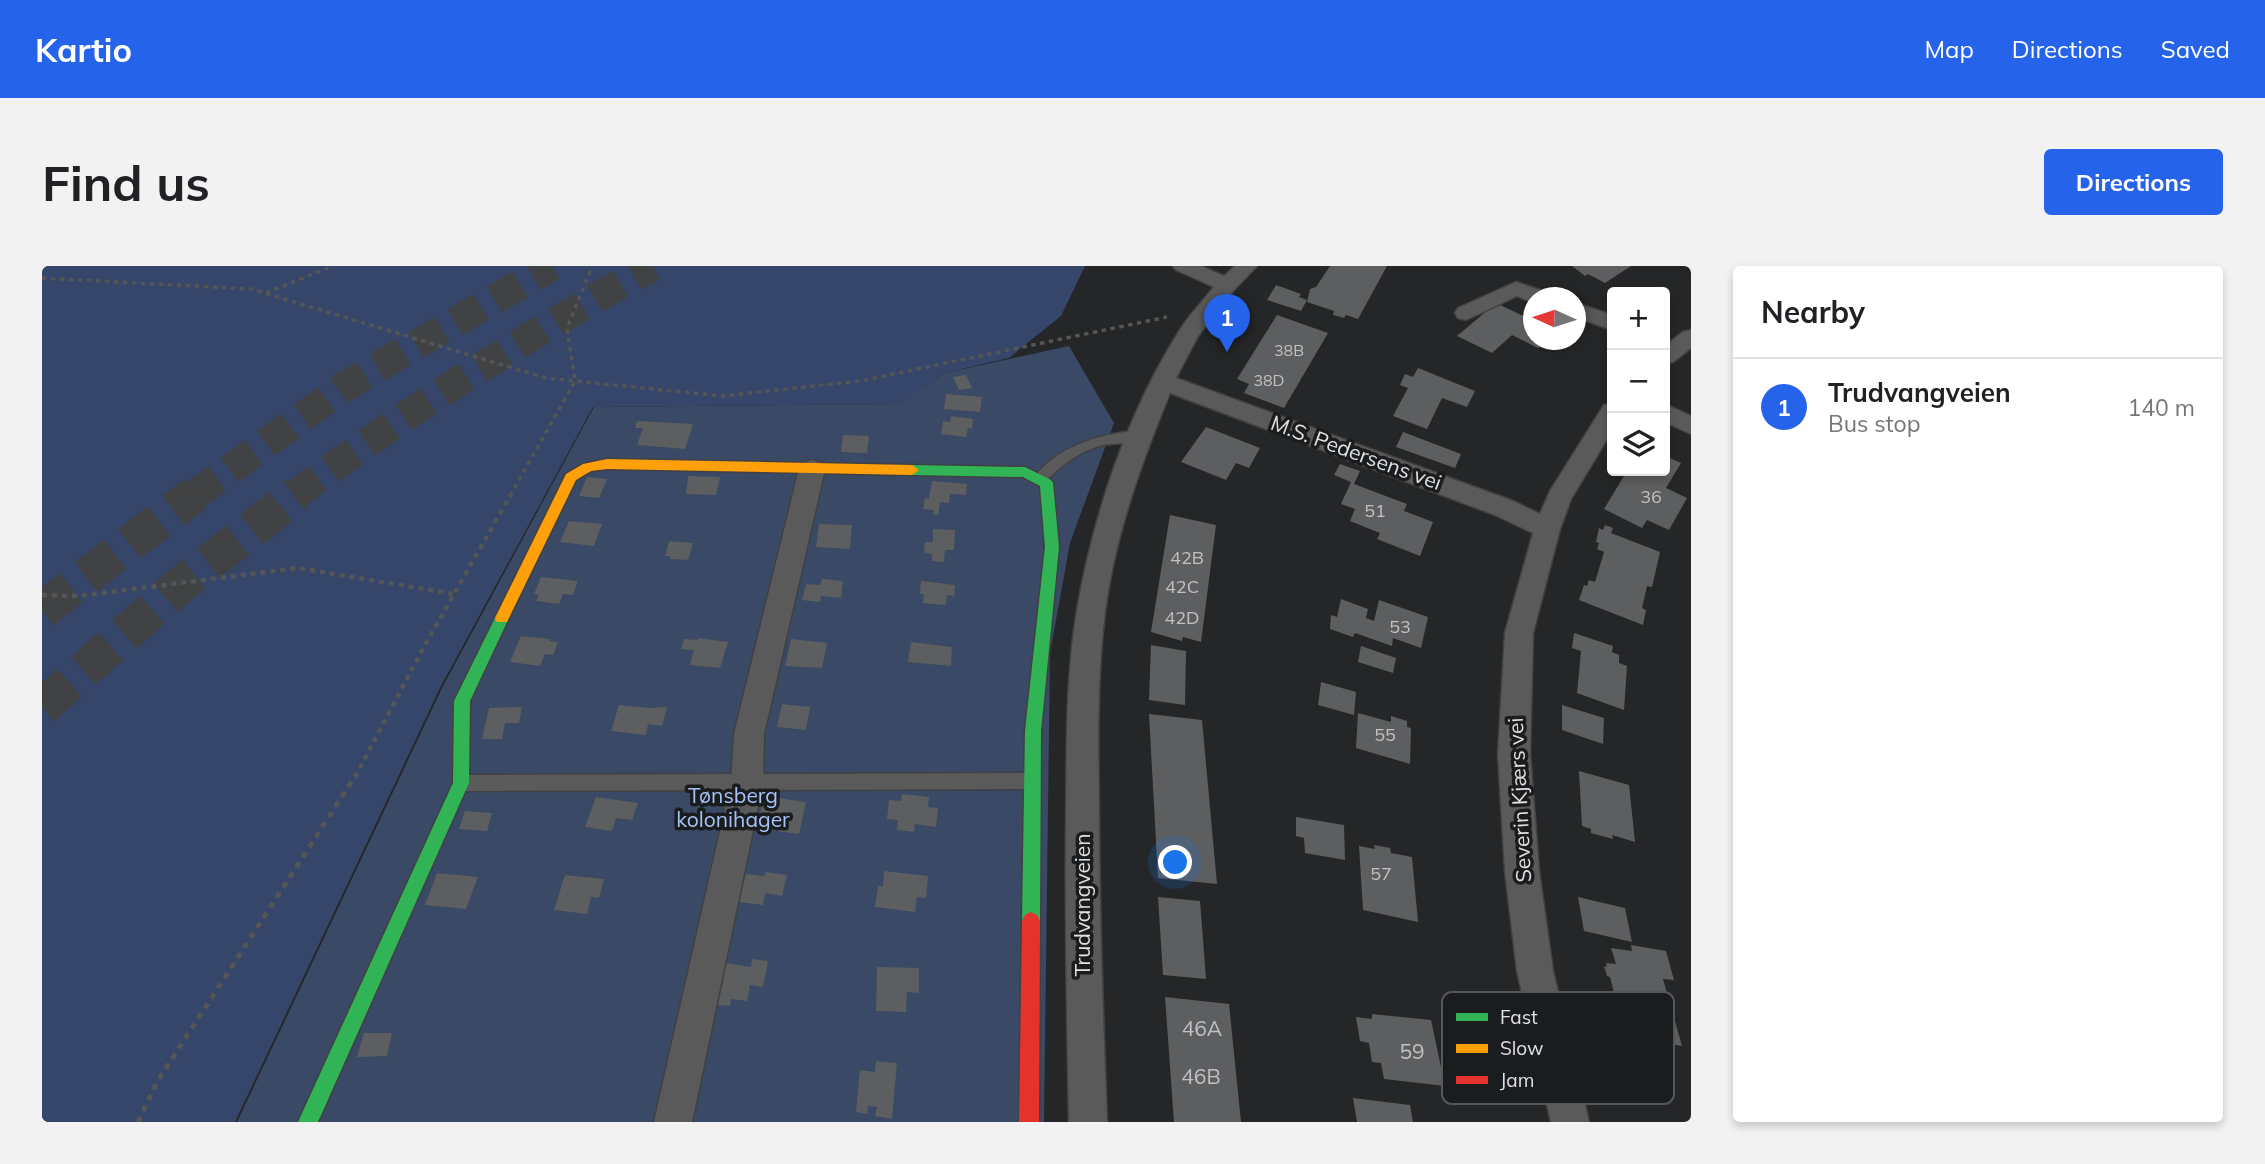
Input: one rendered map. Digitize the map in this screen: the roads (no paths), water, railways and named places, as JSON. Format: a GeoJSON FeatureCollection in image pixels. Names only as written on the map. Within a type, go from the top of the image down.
{"type":"FeatureCollection","features":[{"type":"Feature","properties":{"kind":"street"},"geometry":{"type":"LineString","coordinates":[[1183,266],[1237,276]]}},
{"type":"Feature","properties":{"kind":"street","name":"Trudvangveien"},"geometry":{"type":"LineString","coordinates":[[1088,1122],[1082,934],[1083,696],[1093,597],[1113,511],[1163,382],[1188,334],[1237,276]]}},
{"type":"Feature","properties":{"kind":"street"},"geometry":{"type":"LineString","coordinates":[[1466,313],[1516,288],[1523,291]]}},
{"type":"Feature","properties":{"kind":"street"},"geometry":{"type":"LineString","coordinates":[[1586,314],[1607,321]]}},
{"type":"Feature","properties":{"kind":"street","name":"M.S. Pedersens vei"},"geometry":{"type":"LineString","coordinates":[[1163,382],[1504,508],[1547,529]]}},
{"type":"Feature","properties":{"kind":"street","name":"Severin Kjærs vei"},"geometry":{"type":"LineString","coordinates":[[1540,992],[1522,871],[1514,754],[1519,633],[1547,529],[1559,498],[1611,413]]}},
{"type":"Feature","properties":{"kind":"street"},"geometry":{"type":"LineString","coordinates":[[1667,413],[1691,426]]}},
{"type":"Feature","properties":{"kind":"street"},"geometry":{"type":"LineString","coordinates":[[308,1122],[461,783],[462,701],[572,477],[590,465],[607,464],[1025,472],[1046,483],[1052,547],[1033,732],[1029,1122]]}},
{"type":"Feature","properties":{"kind":"street"},"geometry":{"type":"LineString","coordinates":[[673,1122],[747,783],[749,734],[812,469]]}},
{"type":"Feature","properties":{"kind":"street","name":"Severin Kjærs vei"},"geometry":{"type":"LineString","coordinates":[[1566,1104],[1570,1122]]}},
{"type":"Feature","properties":{"kind":"lane"},"geometry":{"type":"LineString","coordinates":[[1040,479],[1069,454],[1088,444],[1110,437],[1140,436]]}},
{"type":"Feature","properties":{"kind":"lane"},"geometry":{"type":"LineString","coordinates":[[461,783],[1034,781]]}},
{"type":"Feature","properties":{"kind":"tunnel"},"geometry":{"type":"LineString","coordinates":[[193,496],[347,385],[552,266]]}},
{"type":"Feature","properties":{"kind":"tunnel"},"geometry":{"type":"LineString","coordinates":[[294,496],[381,433],[469,375],[653,266]]}},
{"type":"Feature","properties":{"kind":"tunnel"},"geometry":{"type":"LineString","coordinates":[[42,610],[195,494]]}},
{"type":"Feature","properties":{"kind":"tunnel"},"geometry":{"type":"LineString","coordinates":[[42,707],[183,583],[297,494]]}},
{"type":"Feature","properties":{"kind":"place","name":"Trudvangveien"},"geometry":{"type":"Point","coordinates":[1227,352]}},
{"type":"Feature","properties":{"kind":"park label","name":"Tønsberg kolonihager"},"geometry":{"type":"Point","coordinates":[733,808]}}]}
